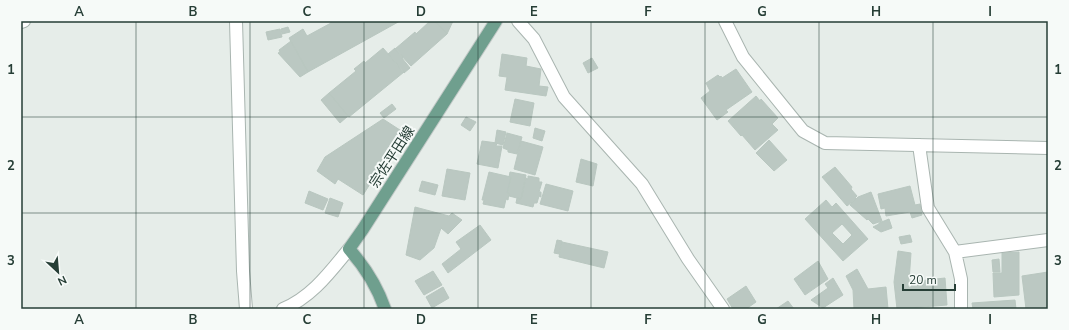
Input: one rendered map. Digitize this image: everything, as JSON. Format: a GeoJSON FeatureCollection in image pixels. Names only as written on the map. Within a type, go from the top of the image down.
{"type":"FeatureCollection","features":[{"type":"Feature","properties":{"kind":"main road","name":"宗佐平田線"},"geometry":{"type":"LineString","coordinates":[[349,249],[364,229],[496,21]]}},
{"type":"Feature","properties":{"kind":"main road"},"geometry":{"type":"LineString","coordinates":[[349,249],[362,263],[373,281],[385,309]]}},
{"type":"Feature","properties":{"kind":"street"},"geometry":{"type":"LineString","coordinates":[[236,21],[243,270],[246,309]]}},
{"type":"Feature","properties":{"kind":"street"},"geometry":{"type":"LineString","coordinates":[[518,21],[534,39],[564,97],[642,184],[688,259],[723,309]]}},
{"type":"Feature","properties":{"kind":"street"},"geometry":{"type":"LineString","coordinates":[[725,21],[743,57],[803,131],[825,143],[1048,148]]}},
{"type":"Feature","properties":{"kind":"street"},"geometry":{"type":"LineString","coordinates":[[919,145],[928,208],[955,252],[961,279],[961,309]]}},
{"type":"Feature","properties":{"kind":"street"},"geometry":{"type":"LineString","coordinates":[[955,252],[1048,240]]}},
{"type":"Feature","properties":{"kind":"street"},"geometry":{"type":"LineString","coordinates":[[283,309],[292,305],[316,288],[349,249]]}},
{"type":"Feature","properties":{"kind":"building"},"geometry":{"type":"Polygon","coordinates":[[[330,21],[400,21],[308,72],[289,38],[303,29],[307,36],[331,23],[330,21]]]}},
{"type":"Feature","properties":{"kind":"building"},"geometry":{"type":"Polygon","coordinates":[[[430,21],[435,21],[447,34],[411,66],[395,49],[415,32],[416,34],[430,21]]]}},
{"type":"Feature","properties":{"kind":"building"},"geometry":{"type":"Polygon","coordinates":[[[435,21],[453,21],[447,34],[435,21]]]}},
{"type":"Feature","properties":{"kind":"building"},"geometry":{"type":"Polygon","coordinates":[[[288,27],[290,32],[282,34],[281,29],[288,27]]]}},
{"type":"Feature","properties":{"kind":"building"},"geometry":{"type":"Polygon","coordinates":[[[280,29],[282,37],[268,40],[266,32],[280,29]]]}},
{"type":"Feature","properties":{"kind":"building"},"geometry":{"type":"Polygon","coordinates":[[[291,41],[308,72],[300,77],[278,53],[280,52],[279,50],[291,41]]]}},
{"type":"Feature","properties":{"kind":"building"},"geometry":{"type":"Polygon","coordinates":[[[383,48],[404,72],[349,117],[329,93],[356,71],[354,69],[364,61],[365,63],[383,48]]]}},
{"type":"Feature","properties":{"kind":"building"},"geometry":{"type":"Polygon","coordinates":[[[395,48],[410,68],[404,73],[388,54],[395,48]]]}},
{"type":"Feature","properties":{"kind":"building"},"geometry":{"type":"Polygon","coordinates":[[[502,54],[527,58],[526,66],[541,69],[539,86],[548,87],[546,96],[505,90],[507,77],[499,76],[502,54]]]}},
{"type":"Feature","properties":{"kind":"building"},"geometry":{"type":"Polygon","coordinates":[[[592,58],[598,68],[588,73],[583,63],[592,58]]]}},
{"type":"Feature","properties":{"kind":"building"},"geometry":{"type":"Polygon","coordinates":[[[736,69],[752,92],[726,110],[728,112],[717,120],[701,98],[710,91],[706,83],[718,75],[722,78],[736,69]]]}},
{"type":"Feature","properties":{"kind":"building"},"geometry":{"type":"Polygon","coordinates":[[[329,93],[348,116],[340,123],[321,100],[329,93]]]}},
{"type":"Feature","properties":{"kind":"building"},"geometry":{"type":"Polygon","coordinates":[[[756,96],[760,101],[761,99],[778,118],[772,124],[778,130],[755,150],[728,121],[756,96]]]}},
{"type":"Feature","properties":{"kind":"building"},"geometry":{"type":"Polygon","coordinates":[[[515,99],[534,103],[530,126],[510,122],[515,99]]]}},
{"type":"Feature","properties":{"kind":"building"},"geometry":{"type":"Polygon","coordinates":[[[392,104],[396,109],[384,118],[380,113],[392,104]]]}},
{"type":"Feature","properties":{"kind":"building"},"geometry":{"type":"Polygon","coordinates":[[[466,117],[476,122],[470,131],[461,125],[466,117]]]}},
{"type":"Feature","properties":{"kind":"building"},"geometry":{"type":"Polygon","coordinates":[[[383,119],[403,132],[363,195],[338,179],[335,184],[317,171],[325,157],[383,119]]]}},
{"type":"Feature","properties":{"kind":"building"},"geometry":{"type":"Polygon","coordinates":[[[535,128],[545,131],[542,141],[533,138],[535,128]]]}},
{"type":"Feature","properties":{"kind":"building"},"geometry":{"type":"Polygon","coordinates":[[[497,130],[506,132],[503,145],[495,143],[497,130]]]}},
{"type":"Feature","properties":{"kind":"building"},"geometry":{"type":"Polygon","coordinates":[[[507,133],[522,137],[517,154],[508,152],[508,150],[503,148],[507,133]]]}},
{"type":"Feature","properties":{"kind":"building"},"geometry":{"type":"Polygon","coordinates":[[[769,140],[787,160],[774,171],[756,153],[769,140]]]}},
{"type":"Feature","properties":{"kind":"building"},"geometry":{"type":"Polygon","coordinates":[[[482,141],[497,143],[496,146],[502,146],[498,168],[477,164],[482,141]]]}},
{"type":"Feature","properties":{"kind":"building"},"geometry":{"type":"Polygon","coordinates":[[[521,141],[543,147],[535,175],[514,169],[521,141]]]}},
{"type":"Feature","properties":{"kind":"building"},"geometry":{"type":"Polygon","coordinates":[[[581,159],[597,164],[593,186],[576,182],[581,159]]]}},
{"type":"Feature","properties":{"kind":"building"},"geometry":{"type":"Polygon","coordinates":[[[835,167],[852,187],[851,189],[857,196],[855,198],[856,199],[847,206],[822,177],[835,167]]]}},
{"type":"Feature","properties":{"kind":"building"},"geometry":{"type":"Polygon","coordinates":[[[447,169],[470,173],[465,200],[442,196],[447,169]]]}},
{"type":"Feature","properties":{"kind":"building"},"geometry":{"type":"Polygon","coordinates":[[[489,172],[511,177],[507,193],[509,193],[508,200],[506,199],[504,208],[483,204],[484,200],[482,200],[489,172]]]}},
{"type":"Feature","properties":{"kind":"building"},"geometry":{"type":"Polygon","coordinates":[[[510,172],[526,175],[521,199],[509,196],[509,193],[507,193],[511,177],[509,177],[510,172]]]}},
{"type":"Feature","properties":{"kind":"building"},"geometry":{"type":"Polygon","coordinates":[[[528,176],[539,178],[539,182],[542,182],[539,192],[541,192],[541,197],[539,196],[537,203],[534,203],[533,207],[516,203],[517,198],[521,199],[526,178],[528,179],[528,176]]]}},
{"type":"Feature","properties":{"kind":"building"},"geometry":{"type":"Polygon","coordinates":[[[422,181],[438,185],[435,195],[419,191],[422,181]]]}},
{"type":"Feature","properties":{"kind":"building"},"geometry":{"type":"Polygon","coordinates":[[[546,184],[573,191],[568,211],[540,204],[546,184]]]}},
{"type":"Feature","properties":{"kind":"building"},"geometry":{"type":"Polygon","coordinates":[[[910,186],[915,205],[920,204],[922,215],[912,218],[910,212],[886,216],[885,208],[881,209],[878,194],[910,186]]]}},
{"type":"Feature","properties":{"kind":"building"},"geometry":{"type":"Polygon","coordinates":[[[309,191],[328,199],[323,210],[305,203],[309,191]]]}},
{"type":"Feature","properties":{"kind":"building"},"geometry":{"type":"Polygon","coordinates":[[[871,192],[882,221],[873,224],[850,205],[858,197],[871,192]]]}},
{"type":"Feature","properties":{"kind":"building"},"geometry":{"type":"Polygon","coordinates":[[[330,198],[343,203],[338,217],[325,213],[330,198]]]}},
{"type":"Feature","properties":{"kind":"building"},"geometry":{"type":"Polygon","coordinates":[[[826,200],[832,207],[836,203],[868,239],[843,261],[805,219],[826,200]],[[842,224],[832,233],[843,244],[852,235],[842,224]]]}},
{"type":"Feature","properties":{"kind":"building"},"geometry":{"type":"Polygon","coordinates":[[[415,207],[449,216],[452,213],[462,220],[448,234],[441,228],[434,248],[420,260],[406,255],[415,207]]]}},
{"type":"Feature","properties":{"kind":"building"},"geometry":{"type":"Polygon","coordinates":[[[889,219],[892,228],[881,232],[873,227],[879,223],[889,219]]]}},
{"type":"Feature","properties":{"kind":"building"},"geometry":{"type":"Polygon","coordinates":[[[480,225],[491,240],[448,273],[442,264],[461,249],[456,242],[480,225]]]}},
{"type":"Feature","properties":{"kind":"building"},"geometry":{"type":"Polygon","coordinates":[[[910,235],[912,242],[901,244],[899,237],[910,235]]]}},
{"type":"Feature","properties":{"kind":"building"},"geometry":{"type":"Polygon","coordinates":[[[557,240],[562,241],[559,254],[554,253],[557,240]]]}},
{"type":"Feature","properties":{"kind":"building"},"geometry":{"type":"Polygon","coordinates":[[[562,242],[608,252],[604,268],[559,257],[562,242]]]}},
{"type":"Feature","properties":{"kind":"building"},"geometry":{"type":"Polygon","coordinates":[[[898,251],[911,253],[909,282],[945,278],[947,305],[897,309],[894,282],[898,251]]]}},
{"type":"Feature","properties":{"kind":"building"},"geometry":{"type":"Polygon","coordinates":[[[1019,252],[1019,295],[994,297],[993,273],[1002,273],[1002,253],[1019,252]]]}},
{"type":"Feature","properties":{"kind":"building"},"geometry":{"type":"Polygon","coordinates":[[[999,259],[1000,272],[993,272],[992,260],[999,259]]]}},
{"type":"Feature","properties":{"kind":"building"},"geometry":{"type":"Polygon","coordinates":[[[818,261],[828,279],[805,295],[794,279],[818,261]]]}},
{"type":"Feature","properties":{"kind":"building"},"geometry":{"type":"Polygon","coordinates":[[[857,269],[868,289],[886,287],[888,309],[854,309],[853,290],[846,276],[857,269]]]}},
{"type":"Feature","properties":{"kind":"building"},"geometry":{"type":"Polygon","coordinates":[[[433,271],[442,285],[424,295],[415,281],[433,271]]]}},
{"type":"Feature","properties":{"kind":"building"},"geometry":{"type":"Polygon","coordinates":[[[1048,272],[1048,309],[1026,309],[1022,276],[1048,272]]]}},
{"type":"Feature","properties":{"kind":"building"},"geometry":{"type":"Polygon","coordinates":[[[833,278],[843,295],[823,308],[811,300],[828,288],[825,284],[833,278]]]}},
{"type":"Feature","properties":{"kind":"building"},"geometry":{"type":"Polygon","coordinates":[[[746,286],[756,302],[746,309],[733,309],[727,299],[746,286]]]}},
{"type":"Feature","properties":{"kind":"building"},"geometry":{"type":"Polygon","coordinates":[[[443,287],[449,298],[432,308],[426,297],[443,287]]]}},
{"type":"Feature","properties":{"kind":"building"},"geometry":{"type":"Polygon","coordinates":[[[1015,300],[1016,309],[973,309],[972,303],[1015,300]]]}},
{"type":"Feature","properties":{"kind":"building"},"geometry":{"type":"Polygon","coordinates":[[[788,301],[794,309],[776,309],[788,301]]]}}]}
